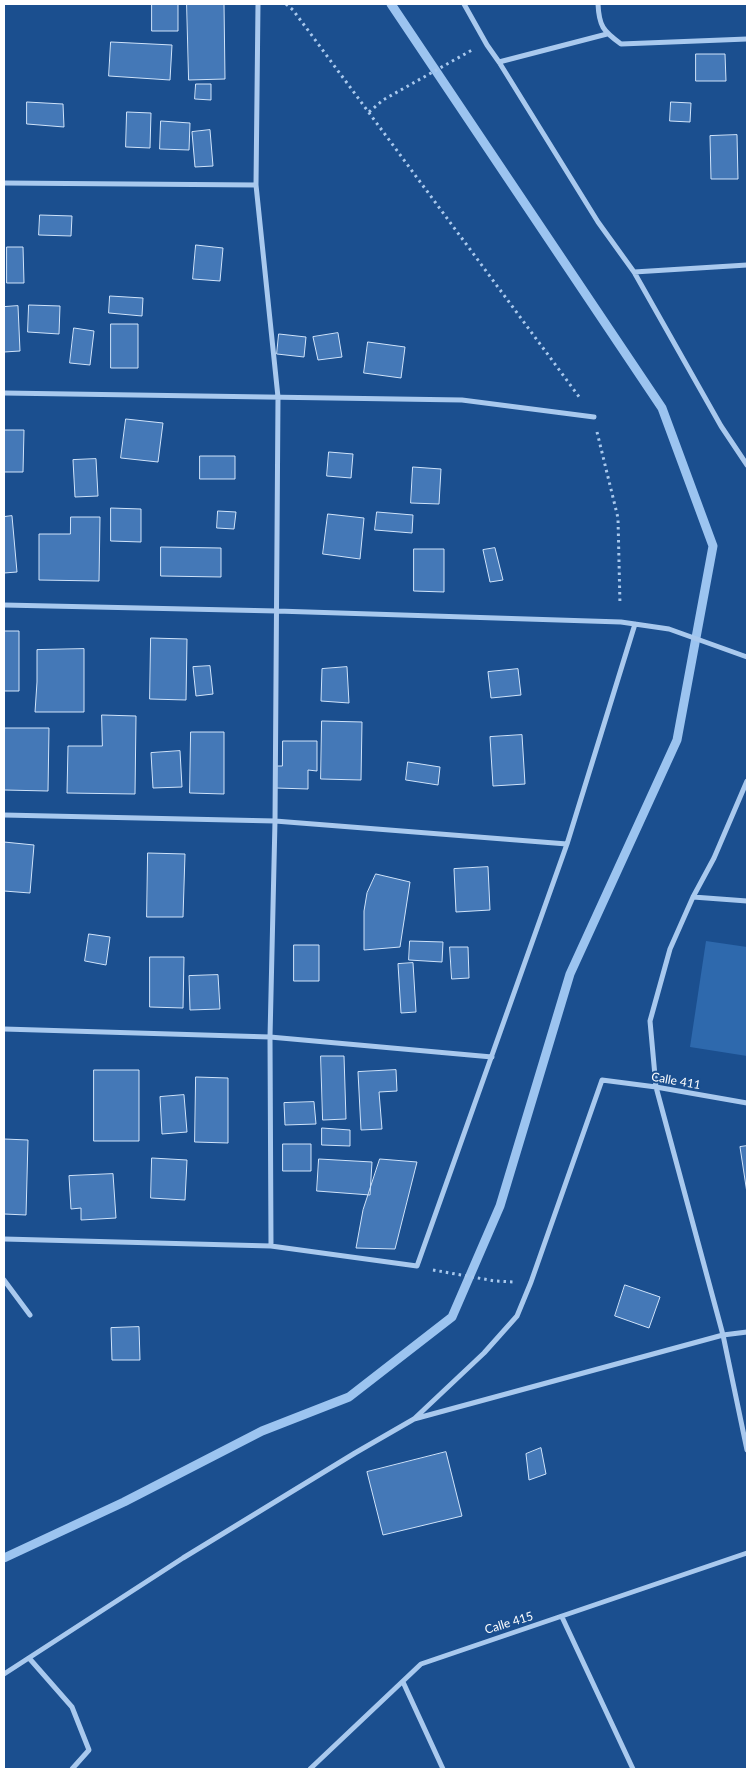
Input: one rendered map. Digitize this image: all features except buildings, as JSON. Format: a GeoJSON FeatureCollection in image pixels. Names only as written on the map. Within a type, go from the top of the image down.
{"type":"FeatureCollection","features":[{"type":"Feature","properties":{"kind":"street"},"geometry":{"type":"LineString","coordinates":[[258,4],[256,185],[278,397],[277,611],[270,1038],[270,1246]]}},
{"type":"Feature","properties":{"kind":"street"},"geometry":{"type":"LineString","coordinates":[[464,4],[487,45],[598,222],[634,272],[721,426],[747,466]]}},
{"type":"Feature","properties":{"kind":"street"},"geometry":{"type":"LineString","coordinates":[[598,4],[599,19],[608,34],[621,44],[747,38]]}},
{"type":"Feature","properties":{"kind":"street"},"geometry":{"type":"LineString","coordinates":[[499,62],[608,34]]}},
{"type":"Feature","properties":{"kind":"street"},"geometry":{"type":"LineString","coordinates":[[4,183],[256,185]]}},
{"type":"Feature","properties":{"kind":"street"},"geometry":{"type":"LineString","coordinates":[[634,272],[747,265]]}},
{"type":"Feature","properties":{"kind":"street"},"geometry":{"type":"LineString","coordinates":[[4,393],[462,400],[594,417]]}},
{"type":"Feature","properties":{"kind":"street"},"geometry":{"type":"LineString","coordinates":[[4,606],[277,611],[621,622],[669,629],[747,657]]}},
{"type":"Feature","properties":{"kind":"street"},"geometry":{"type":"LineString","coordinates":[[4,1239],[270,1246],[417,1266],[566,844],[635,624]]}},
{"type":"Feature","properties":{"kind":"street"},"geometry":{"type":"LineString","coordinates":[[747,781],[714,858],[693,897],[670,949],[650,1021],[656,1087],[723,1335],[747,1450]]}},
{"type":"Feature","properties":{"kind":"street"},"geometry":{"type":"LineString","coordinates":[[4,815],[274,821],[566,844]]}},
{"type":"Feature","properties":{"kind":"street"},"geometry":{"type":"LineString","coordinates":[[693,897],[747,901]]}},
{"type":"Feature","properties":{"kind":"street"},"geometry":{"type":"LineString","coordinates":[[4,1029],[270,1038],[492,1057]]}},
{"type":"Feature","properties":{"kind":"street","name":"Calle 411"},"geometry":{"type":"LineString","coordinates":[[414,1419],[484,1353],[517,1316],[531,1282],[602,1080],[656,1087],[747,1103]]}},
{"type":"Feature","properties":{"kind":"street"},"geometry":{"type":"LineString","coordinates":[[4,1280],[30,1315]]}},
{"type":"Feature","properties":{"kind":"street"},"geometry":{"type":"LineString","coordinates":[[4,1674],[183,1558],[414,1419],[723,1335],[747,1332]]}},
{"type":"Feature","properties":{"kind":"street","name":"Calle 415"},"geometry":{"type":"LineString","coordinates":[[310,1769],[421,1664],[747,1553]]}},
{"type":"Feature","properties":{"kind":"street"},"geometry":{"type":"LineString","coordinates":[[562,1617],[633,1769]]}},
{"type":"Feature","properties":{"kind":"street"},"geometry":{"type":"LineString","coordinates":[[29,1658],[72,1707],[89,1750],[72,1769]]}},
{"type":"Feature","properties":{"kind":"street"},"geometry":{"type":"LineString","coordinates":[[403,1682],[443,1769]]}},
{"type":"Feature","properties":{"kind":"path"},"geometry":{"type":"LineString","coordinates":[[286,4],[293,10],[594,417],[618,518],[621,622]]}},
{"type":"Feature","properties":{"kind":"path"},"geometry":{"type":"LineString","coordinates":[[368,112],[383,100],[467,52]]}},
{"type":"Feature","properties":{"kind":"path"},"geometry":{"type":"LineString","coordinates":[[446,1273],[495,1281]]}},
{"type":"Feature","properties":{"kind":"shaded area"},"geometry":{"type":"Polygon","coordinates":[[[706,941],[747,947],[747,1056],[690,1047],[706,941]]]}},
{"type":"Feature","properties":{"kind":"waterway"},"geometry":{"type":"LineString","coordinates":[[4,1558],[124,1502],[262,1431],[349,1397],[452,1317],[500,1206],[570,974],[677,740],[713,546],[662,408],[391,4]]}}]}
